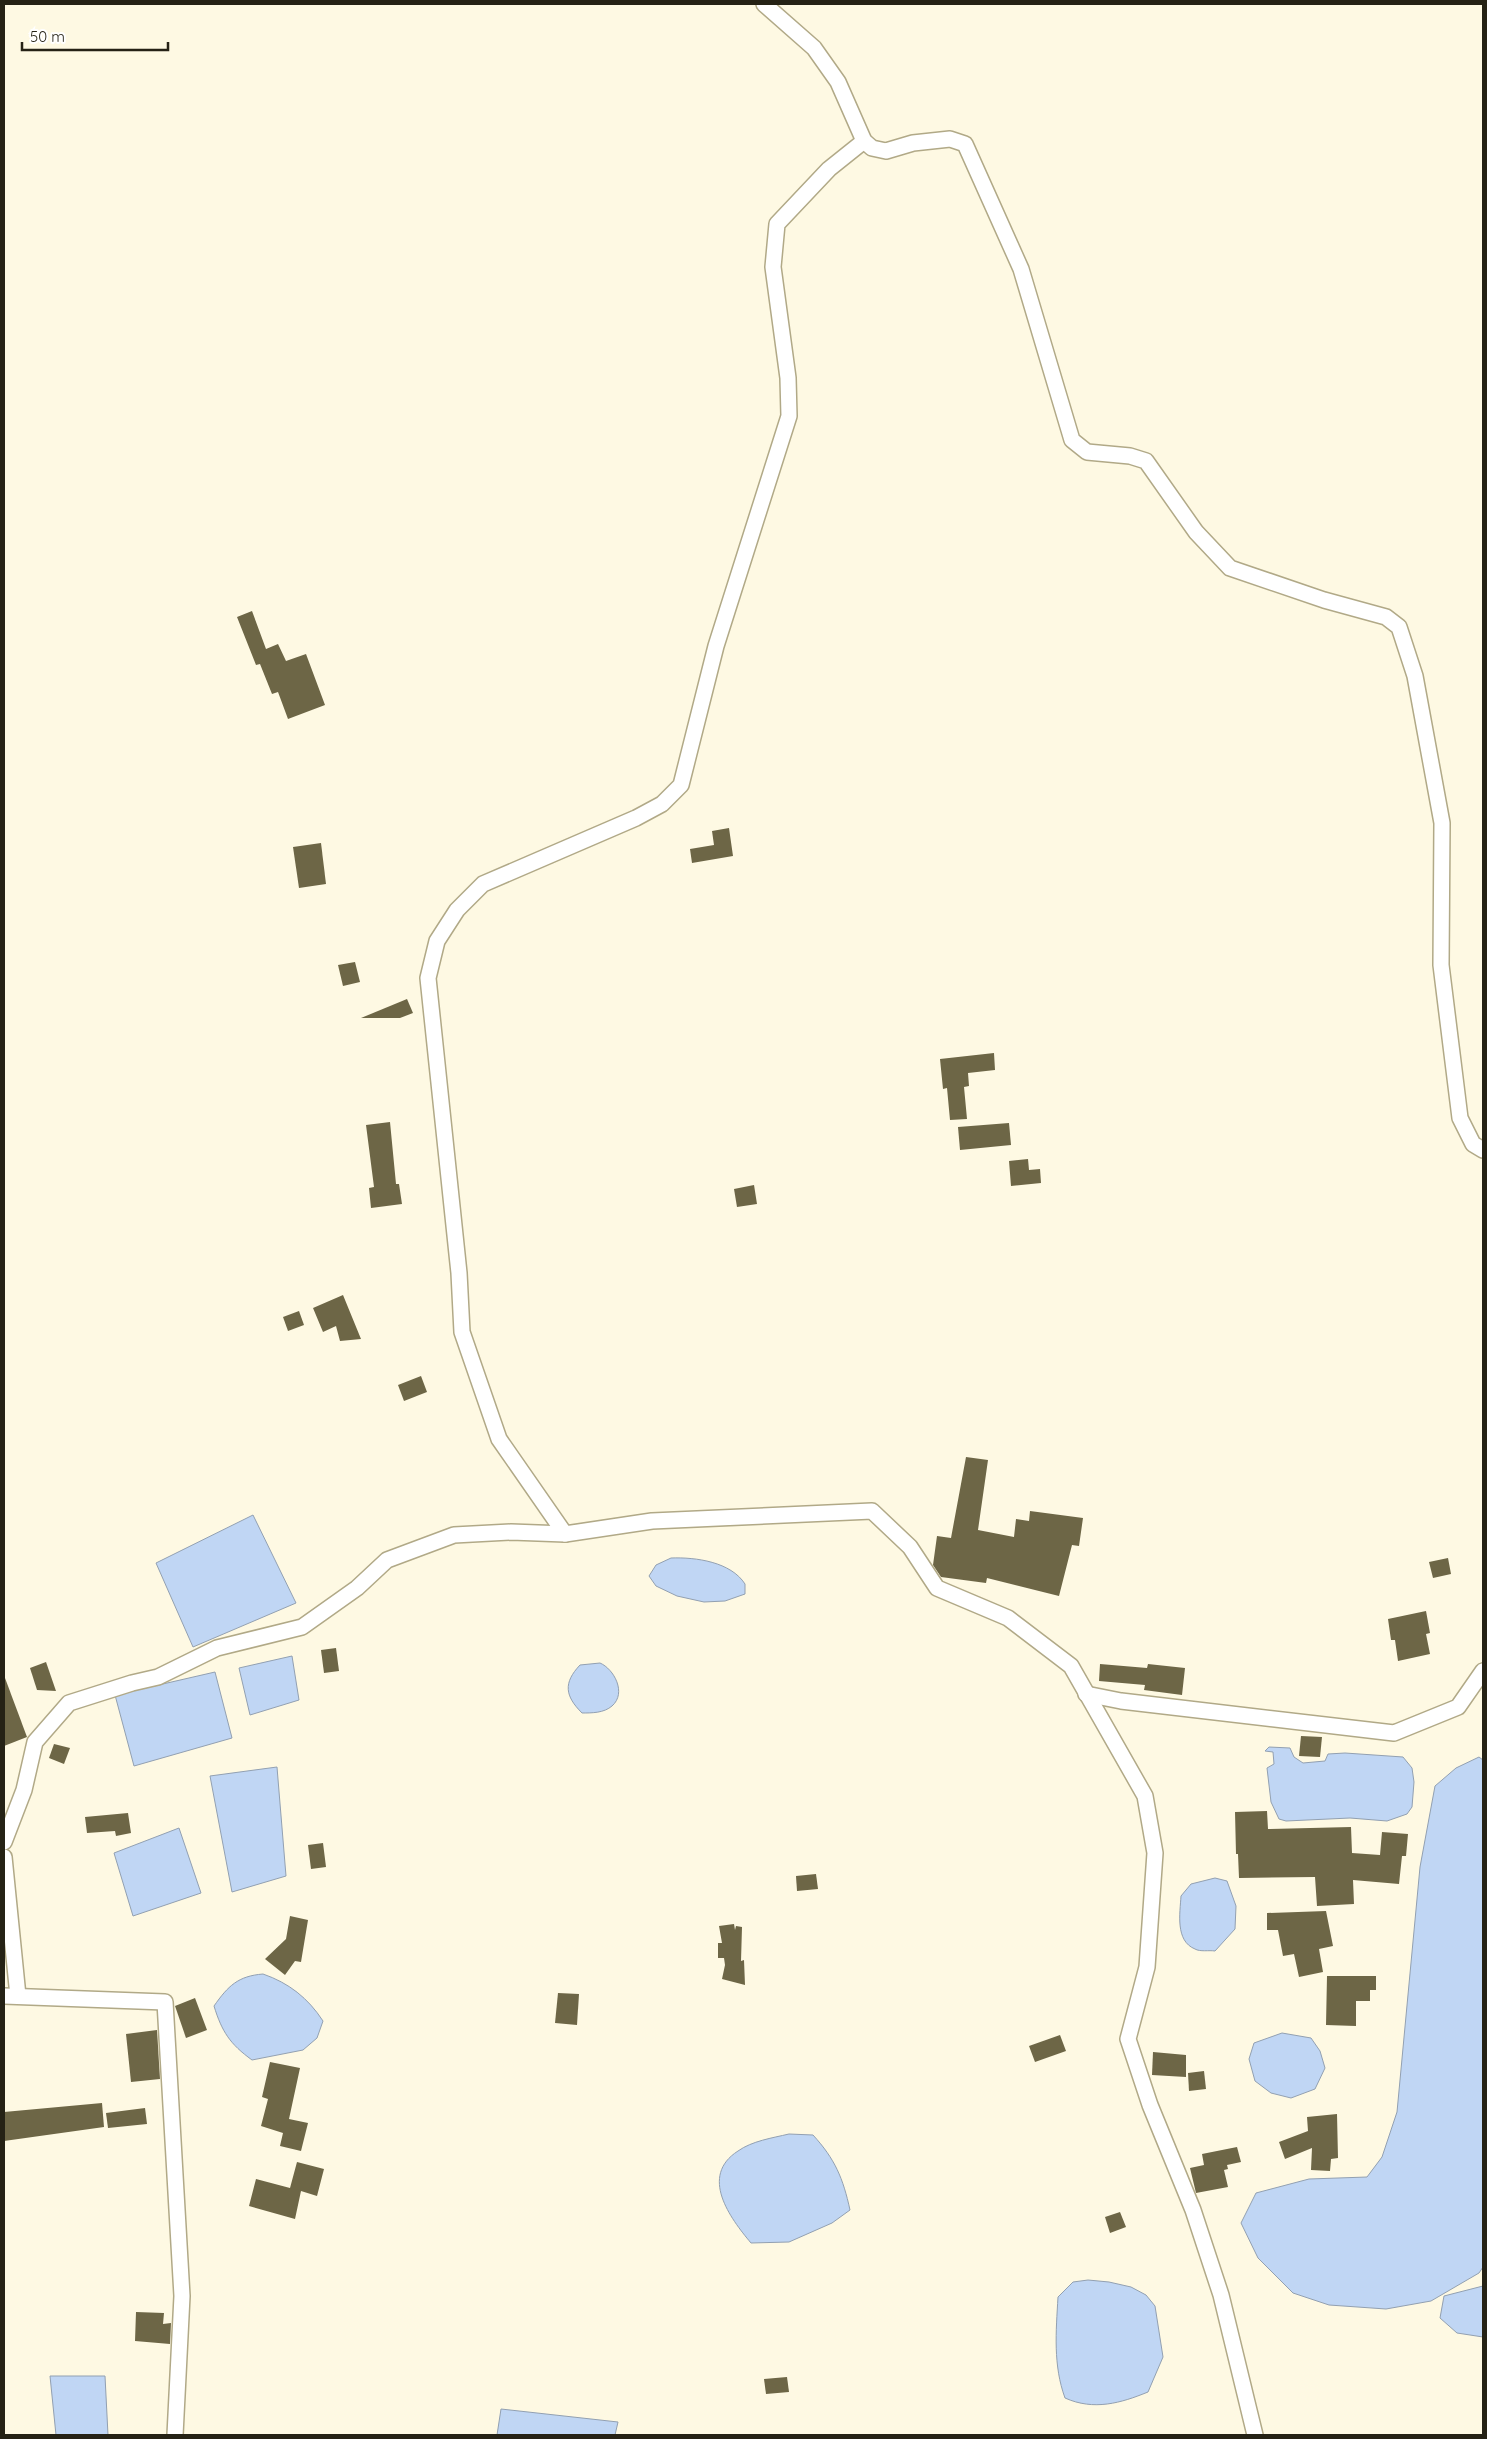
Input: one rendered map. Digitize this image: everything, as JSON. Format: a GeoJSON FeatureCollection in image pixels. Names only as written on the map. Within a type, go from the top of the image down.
{"type":"FeatureCollection","features":[{"type":"Feature","properties":{"kind":"street"},"geometry":{"type":"LineString","coordinates":[[764,4],[814,48],[838,82],[864,141],[872,148],[886,151],[914,143],[950,139],[965,144],[1021,269],[1072,440],[1087,452],[1130,456],[1146,461],[1196,532],[1230,568],[1324,600],[1386,617],[1399,627],[1415,676],[1442,823],[1441,965],[1460,1118],[1473,1144],[1483,1150]]}},
{"type":"Feature","properties":{"kind":"street"},"geometry":{"type":"LineString","coordinates":[[565,1534],[500,1439],[462,1332],[458,1264],[428,978],[437,942],[457,910],[483,884],[636,818],[662,804],[681,785],[716,646],[790,416],[788,378],[773,267],[777,224],[829,169],[864,141]]}},
{"type":"Feature","properties":{"kind":"street"},"geometry":{"type":"LineString","coordinates":[[4,1842],[24,1790],[35,1742],[69,1703],[132,1683],[158,1677],[217,1648],[302,1627],[357,1588],[387,1560],[454,1535],[511,1532],[565,1534],[652,1521],[872,1511],[910,1547],[936,1588],[1008,1618],[1070,1666],[1145,1796],[1155,1853],[1147,1967],[1128,2039],[1150,2105],[1192,2210],[1221,2295],[1255,2435]]}},
{"type":"Feature","properties":{"kind":"street"},"geometry":{"type":"LineString","coordinates":[[1086,1694],[1120,1701],[1394,1733],[1458,1707],[1483,1671]]}},
{"type":"Feature","properties":{"kind":"street"},"geometry":{"type":"LineString","coordinates":[[4,1857],[11,1996],[165,2002],[182,2296],[175,2435]]}},
{"type":"Feature","properties":{"kind":"water"},"geometry":{"type":"Polygon","coordinates":[[[253,1515],[296,1603],[193,1647],[156,1563],[253,1515]]]}},
{"type":"Feature","properties":{"kind":"water"},"geometry":{"type":"Polygon","coordinates":[[[671,1558],[702,1560],[722,1566],[739,1577],[745,1584],[745,1594],[725,1601],[704,1602],[677,1596],[656,1586],[649,1576],[656,1565],[671,1558]]]}},
{"type":"Feature","properties":{"kind":"water"},"geometry":{"type":"Polygon","coordinates":[[[292,1656],[299,1700],[250,1715],[239,1668],[292,1656]]]}},
{"type":"Feature","properties":{"kind":"water"},"geometry":{"type":"Polygon","coordinates":[[[600,1663],[610,1670],[617,1682],[618,1695],[616,1701],[605,1710],[594,1713],[582,1713],[569,1695],[568,1689],[571,1678],[580,1665],[600,1663]]]}},
{"type":"Feature","properties":{"kind":"water"},"geometry":{"type":"Polygon","coordinates":[[[215,1672],[232,1738],[134,1766],[115,1695],[215,1672]]]}},
{"type":"Feature","properties":{"kind":"water"},"geometry":{"type":"Polygon","coordinates":[[[1269,1747],[1290,1748],[1294,1757],[1303,1763],[1325,1761],[1328,1754],[1345,1753],[1403,1757],[1412,1768],[1414,1782],[1412,1807],[1407,1814],[1387,1821],[1350,1818],[1286,1821],[1279,1819],[1271,1802],[1267,1768],[1274,1764],[1273,1752],[1265,1751],[1269,1747]]]}},
{"type":"Feature","properties":{"kind":"water"},"geometry":{"type":"Polygon","coordinates":[[[1479,1757],[1483,1760],[1483,2267],[1479,2273],[1431,2301],[1386,2309],[1329,2305],[1293,2293],[1258,2258],[1241,2223],[1256,2193],[1309,2179],[1367,2177],[1382,2157],[1397,2112],[1420,1867],[1435,1786],[1456,1768],[1479,1757]]]}},
{"type":"Feature","properties":{"kind":"water"},"geometry":{"type":"Polygon","coordinates":[[[277,1767],[286,1876],[232,1892],[210,1776],[277,1767]]]}},
{"type":"Feature","properties":{"kind":"water"},"geometry":{"type":"Polygon","coordinates":[[[179,1828],[201,1893],[133,1916],[114,1853],[179,1828]]]}},
{"type":"Feature","properties":{"kind":"water"},"geometry":{"type":"Polygon","coordinates":[[[1215,1878],[1227,1881],[1236,1906],[1235,1929],[1215,1951],[1197,1950],[1184,1940],[1180,1926],[1181,1896],[1191,1884],[1215,1878]]]}},
{"type":"Feature","properties":{"kind":"water"},"geometry":{"type":"Polygon","coordinates":[[[263,1974],[297,1992],[311,2005],[323,2021],[317,2038],[303,2050],[252,2060],[232,2043],[220,2023],[214,2006],[234,1983],[247,1977],[263,1974]]]}},
{"type":"Feature","properties":{"kind":"water"},"geometry":{"type":"Polygon","coordinates":[[[1282,2033],[1311,2038],[1320,2051],[1325,2068],[1315,2089],[1291,2098],[1271,2093],[1255,2081],[1249,2059],[1254,2043],[1282,2033]]]}},
{"type":"Feature","properties":{"kind":"water"},"geometry":{"type":"Polygon","coordinates":[[[789,2134],[813,2135],[821,2144],[837,2170],[850,2210],[832,2223],[789,2242],[751,2243],[727,2209],[719,2185],[721,2172],[726,2161],[738,2151],[762,2140],[789,2134]]]}},
{"type":"Feature","properties":{"kind":"water"},"geometry":{"type":"Polygon","coordinates":[[[1088,2280],[1131,2287],[1146,2295],[1155,2306],[1163,2357],[1148,2392],[1118,2402],[1097,2405],[1076,2402],[1065,2398],[1057,2361],[1058,2297],[1073,2282],[1088,2280]]]}},
{"type":"Feature","properties":{"kind":"water"},"geometry":{"type":"Polygon","coordinates":[[[1483,2286],[1483,2337],[1457,2333],[1440,2318],[1444,2296],[1483,2286]]]}},
{"type":"Feature","properties":{"kind":"water"},"geometry":{"type":"Polygon","coordinates":[[[50,2376],[105,2376],[108,2435],[56,2435],[50,2376]]]}},
{"type":"Feature","properties":{"kind":"water"},"geometry":{"type":"Polygon","coordinates":[[[501,2409],[618,2422],[615,2435],[497,2435],[501,2409]]]}},
{"type":"Feature","properties":{"kind":"building"},"geometry":{"type":"Polygon","coordinates":[[[252,611],[266,649],[278,644],[286,661],[306,654],[325,705],[288,719],[278,692],[272,694],[260,664],[256,665],[237,617],[252,611]]]}},
{"type":"Feature","properties":{"kind":"building"},"geometry":{"type":"Polygon","coordinates":[[[729,828],[733,856],[692,863],[690,849],[714,845],[712,831],[729,828]]]}},
{"type":"Feature","properties":{"kind":"building"},"geometry":{"type":"Polygon","coordinates":[[[321,843],[326,884],[299,888],[293,847],[321,843]]]}},
{"type":"Feature","properties":{"kind":"building"},"geometry":{"type":"Polygon","coordinates":[[[355,962],[360,982],[343,986],[338,965],[355,962]]]}},
{"type":"Feature","properties":{"kind":"building"},"geometry":{"type":"Polygon","coordinates":[[[407,999],[413,1013],[400,1018],[361,1018],[407,999]]]}},
{"type":"Feature","properties":{"kind":"building"},"geometry":{"type":"Polygon","coordinates":[[[994,1053],[995,1070],[968,1073],[969,1086],[964,1087],[967,1119],[950,1120],[947,1088],[943,1089],[940,1059],[994,1053]]]}},
{"type":"Feature","properties":{"kind":"building"},"geometry":{"type":"Polygon","coordinates":[[[390,1122],[396,1184],[399,1184],[402,1204],[371,1208],[369,1188],[374,1187],[366,1125],[390,1122]]]}},
{"type":"Feature","properties":{"kind":"building"},"geometry":{"type":"Polygon","coordinates":[[[1009,1123],[1011,1145],[960,1150],[958,1127],[1009,1123]]]}},
{"type":"Feature","properties":{"kind":"building"},"geometry":{"type":"Polygon","coordinates":[[[1028,1159],[1029,1170],[1040,1169],[1041,1183],[1011,1186],[1009,1161],[1028,1159]]]}},
{"type":"Feature","properties":{"kind":"building"},"geometry":{"type":"Polygon","coordinates":[[[754,1185],[757,1204],[737,1207],[734,1189],[754,1185]]]}},
{"type":"Feature","properties":{"kind":"building"},"geometry":{"type":"Polygon","coordinates":[[[343,1295],[361,1339],[340,1341],[336,1326],[323,1332],[313,1308],[343,1295]]]}},
{"type":"Feature","properties":{"kind":"building"},"geometry":{"type":"Polygon","coordinates":[[[299,1311],[304,1325],[288,1331],[283,1317],[299,1311]]]}},
{"type":"Feature","properties":{"kind":"building"},"geometry":{"type":"Polygon","coordinates":[[[421,1376],[427,1392],[404,1401],[398,1385],[421,1376]]]}},
{"type":"Feature","properties":{"kind":"building"},"geometry":{"type":"Polygon","coordinates":[[[966,1457],[988,1460],[978,1530],[1014,1537],[1016,1519],[1029,1521],[1030,1511],[1083,1518],[1079,1546],[1072,1545],[1059,1596],[987,1578],[986,1583],[941,1577],[933,1565],[937,1536],[951,1538],[966,1457]]]}},
{"type":"Feature","properties":{"kind":"building"},"geometry":{"type":"Polygon","coordinates":[[[1448,1558],[1451,1574],[1433,1578],[1429,1562],[1448,1558]]]}},
{"type":"Feature","properties":{"kind":"building"},"geometry":{"type":"Polygon","coordinates":[[[1426,1611],[1430,1633],[1426,1634],[1430,1654],[1398,1661],[1395,1640],[1391,1640],[1388,1619],[1426,1611]]]}},
{"type":"Feature","properties":{"kind":"building"},"geometry":{"type":"Polygon","coordinates":[[[336,1648],[339,1671],[324,1673],[321,1650],[336,1648]]]}},
{"type":"Feature","properties":{"kind":"building"},"geometry":{"type":"Polygon","coordinates":[[[46,1662],[56,1691],[37,1690],[30,1668],[46,1662]]]}},
{"type":"Feature","properties":{"kind":"building"},"geometry":{"type":"Polygon","coordinates":[[[1100,1664],[1147,1668],[1148,1664],[1185,1668],[1182,1695],[1144,1690],[1145,1685],[1099,1681],[1100,1664]]]}},
{"type":"Feature","properties":{"kind":"building"},"geometry":{"type":"Polygon","coordinates":[[[4,1679],[27,1737],[4,1746],[4,1679]]]}},
{"type":"Feature","properties":{"kind":"building"},"geometry":{"type":"Polygon","coordinates":[[[1301,1736],[1322,1737],[1320,1757],[1299,1756],[1301,1736]]]}},
{"type":"Feature","properties":{"kind":"building"},"geometry":{"type":"Polygon","coordinates":[[[54,1744],[70,1748],[64,1764],[49,1758],[54,1744]]]}},
{"type":"Feature","properties":{"kind":"building"},"geometry":{"type":"Polygon","coordinates":[[[1267,1811],[1268,1829],[1351,1827],[1352,1853],[1380,1855],[1382,1832],[1408,1834],[1406,1856],[1402,1856],[1399,1884],[1353,1880],[1354,1904],[1317,1906],[1315,1877],[1239,1878],[1238,1854],[1236,1854],[1235,1812],[1267,1811]]]}},
{"type":"Feature","properties":{"kind":"building"},"geometry":{"type":"Polygon","coordinates":[[[128,1813],[131,1833],[116,1836],[115,1831],[87,1833],[85,1817],[128,1813]]]}},
{"type":"Feature","properties":{"kind":"building"},"geometry":{"type":"Polygon","coordinates":[[[323,1843],[326,1867],[311,1869],[308,1845],[323,1843]]]}},
{"type":"Feature","properties":{"kind":"building"},"geometry":{"type":"Polygon","coordinates":[[[816,1874],[818,1889],[797,1891],[796,1876],[816,1874]]]}},
{"type":"Feature","properties":{"kind":"building"},"geometry":{"type":"Polygon","coordinates":[[[1326,1911],[1333,1946],[1319,1949],[1323,1972],[1299,1977],[1294,1954],[1283,1956],[1278,1930],[1267,1930],[1267,1913],[1326,1911]]]}},
{"type":"Feature","properties":{"kind":"building"},"geometry":{"type":"Polygon","coordinates":[[[290,1916],[308,1920],[301,1962],[295,1961],[285,1975],[265,1959],[286,1939],[290,1916]]]}},
{"type":"Feature","properties":{"kind":"building"},"geometry":{"type":"Polygon","coordinates":[[[734,1924],[735,1930],[736,1926],[742,1927],[741,1961],[744,1960],[745,1985],[722,1979],[725,1965],[724,1958],[718,1958],[718,1943],[722,1943],[719,1926],[734,1924]]]}},
{"type":"Feature","properties":{"kind":"building"},"geometry":{"type":"Polygon","coordinates":[[[1327,1976],[1376,1976],[1376,1990],[1370,1990],[1370,2001],[1356,2001],[1356,2026],[1326,2025],[1327,1976]]]}},
{"type":"Feature","properties":{"kind":"building"},"geometry":{"type":"Polygon","coordinates":[[[558,1993],[579,1994],[577,2025],[555,2023],[558,1993]]]}},
{"type":"Feature","properties":{"kind":"building"},"geometry":{"type":"Polygon","coordinates":[[[195,1998],[207,2030],[186,2038],[175,2006],[195,1998]]]}},
{"type":"Feature","properties":{"kind":"building"},"geometry":{"type":"Polygon","coordinates":[[[157,2030],[160,2079],[131,2082],[126,2034],[157,2030]]]}},
{"type":"Feature","properties":{"kind":"building"},"geometry":{"type":"Polygon","coordinates":[[[1060,2035],[1066,2051],[1035,2062],[1029,2046],[1060,2035]]]}},
{"type":"Feature","properties":{"kind":"building"},"geometry":{"type":"Polygon","coordinates":[[[1153,2052],[1186,2055],[1186,2077],[1152,2075],[1153,2052]]]}},
{"type":"Feature","properties":{"kind":"building"},"geometry":{"type":"Polygon","coordinates":[[[270,2062],[300,2068],[289,2119],[308,2123],[301,2151],[280,2146],[283,2133],[261,2126],[268,2099],[262,2097],[270,2062]]]}},
{"type":"Feature","properties":{"kind":"building"},"geometry":{"type":"Polygon","coordinates":[[[1204,2071],[1206,2089],[1189,2091],[1188,2073],[1204,2071]]]}},
{"type":"Feature","properties":{"kind":"building"},"geometry":{"type":"Polygon","coordinates":[[[102,2103],[104,2127],[4,2141],[4,2112],[102,2103]]]}},
{"type":"Feature","properties":{"kind":"building"},"geometry":{"type":"Polygon","coordinates":[[[145,2108],[147,2124],[108,2128],[106,2113],[145,2108]]]}},
{"type":"Feature","properties":{"kind":"building"},"geometry":{"type":"Polygon","coordinates":[[[1337,2114],[1338,2158],[1331,2159],[1330,2171],[1311,2170],[1312,2148],[1285,2159],[1279,2142],[1308,2131],[1307,2117],[1337,2114]]]}},
{"type":"Feature","properties":{"kind":"building"},"geometry":{"type":"Polygon","coordinates":[[[1237,2147],[1241,2162],[1227,2165],[1228,2169],[1224,2170],[1228,2187],[1196,2193],[1190,2168],[1204,2165],[1202,2154],[1237,2147]]]}},
{"type":"Feature","properties":{"kind":"building"},"geometry":{"type":"Polygon","coordinates":[[[297,2162],[324,2169],[317,2196],[301,2191],[295,2219],[249,2206],[256,2179],[290,2188],[297,2162]]]}},
{"type":"Feature","properties":{"kind":"building"},"geometry":{"type":"Polygon","coordinates":[[[1120,2212],[1126,2227],[1110,2233],[1105,2217],[1120,2212]]]}},
{"type":"Feature","properties":{"kind":"building"},"geometry":{"type":"Polygon","coordinates":[[[136,2312],[164,2313],[163,2324],[171,2323],[170,2344],[135,2341],[136,2312]]]}},
{"type":"Feature","properties":{"kind":"building"},"geometry":{"type":"Polygon","coordinates":[[[787,2377],[789,2392],[766,2394],[764,2379],[787,2377]]]}}]}
